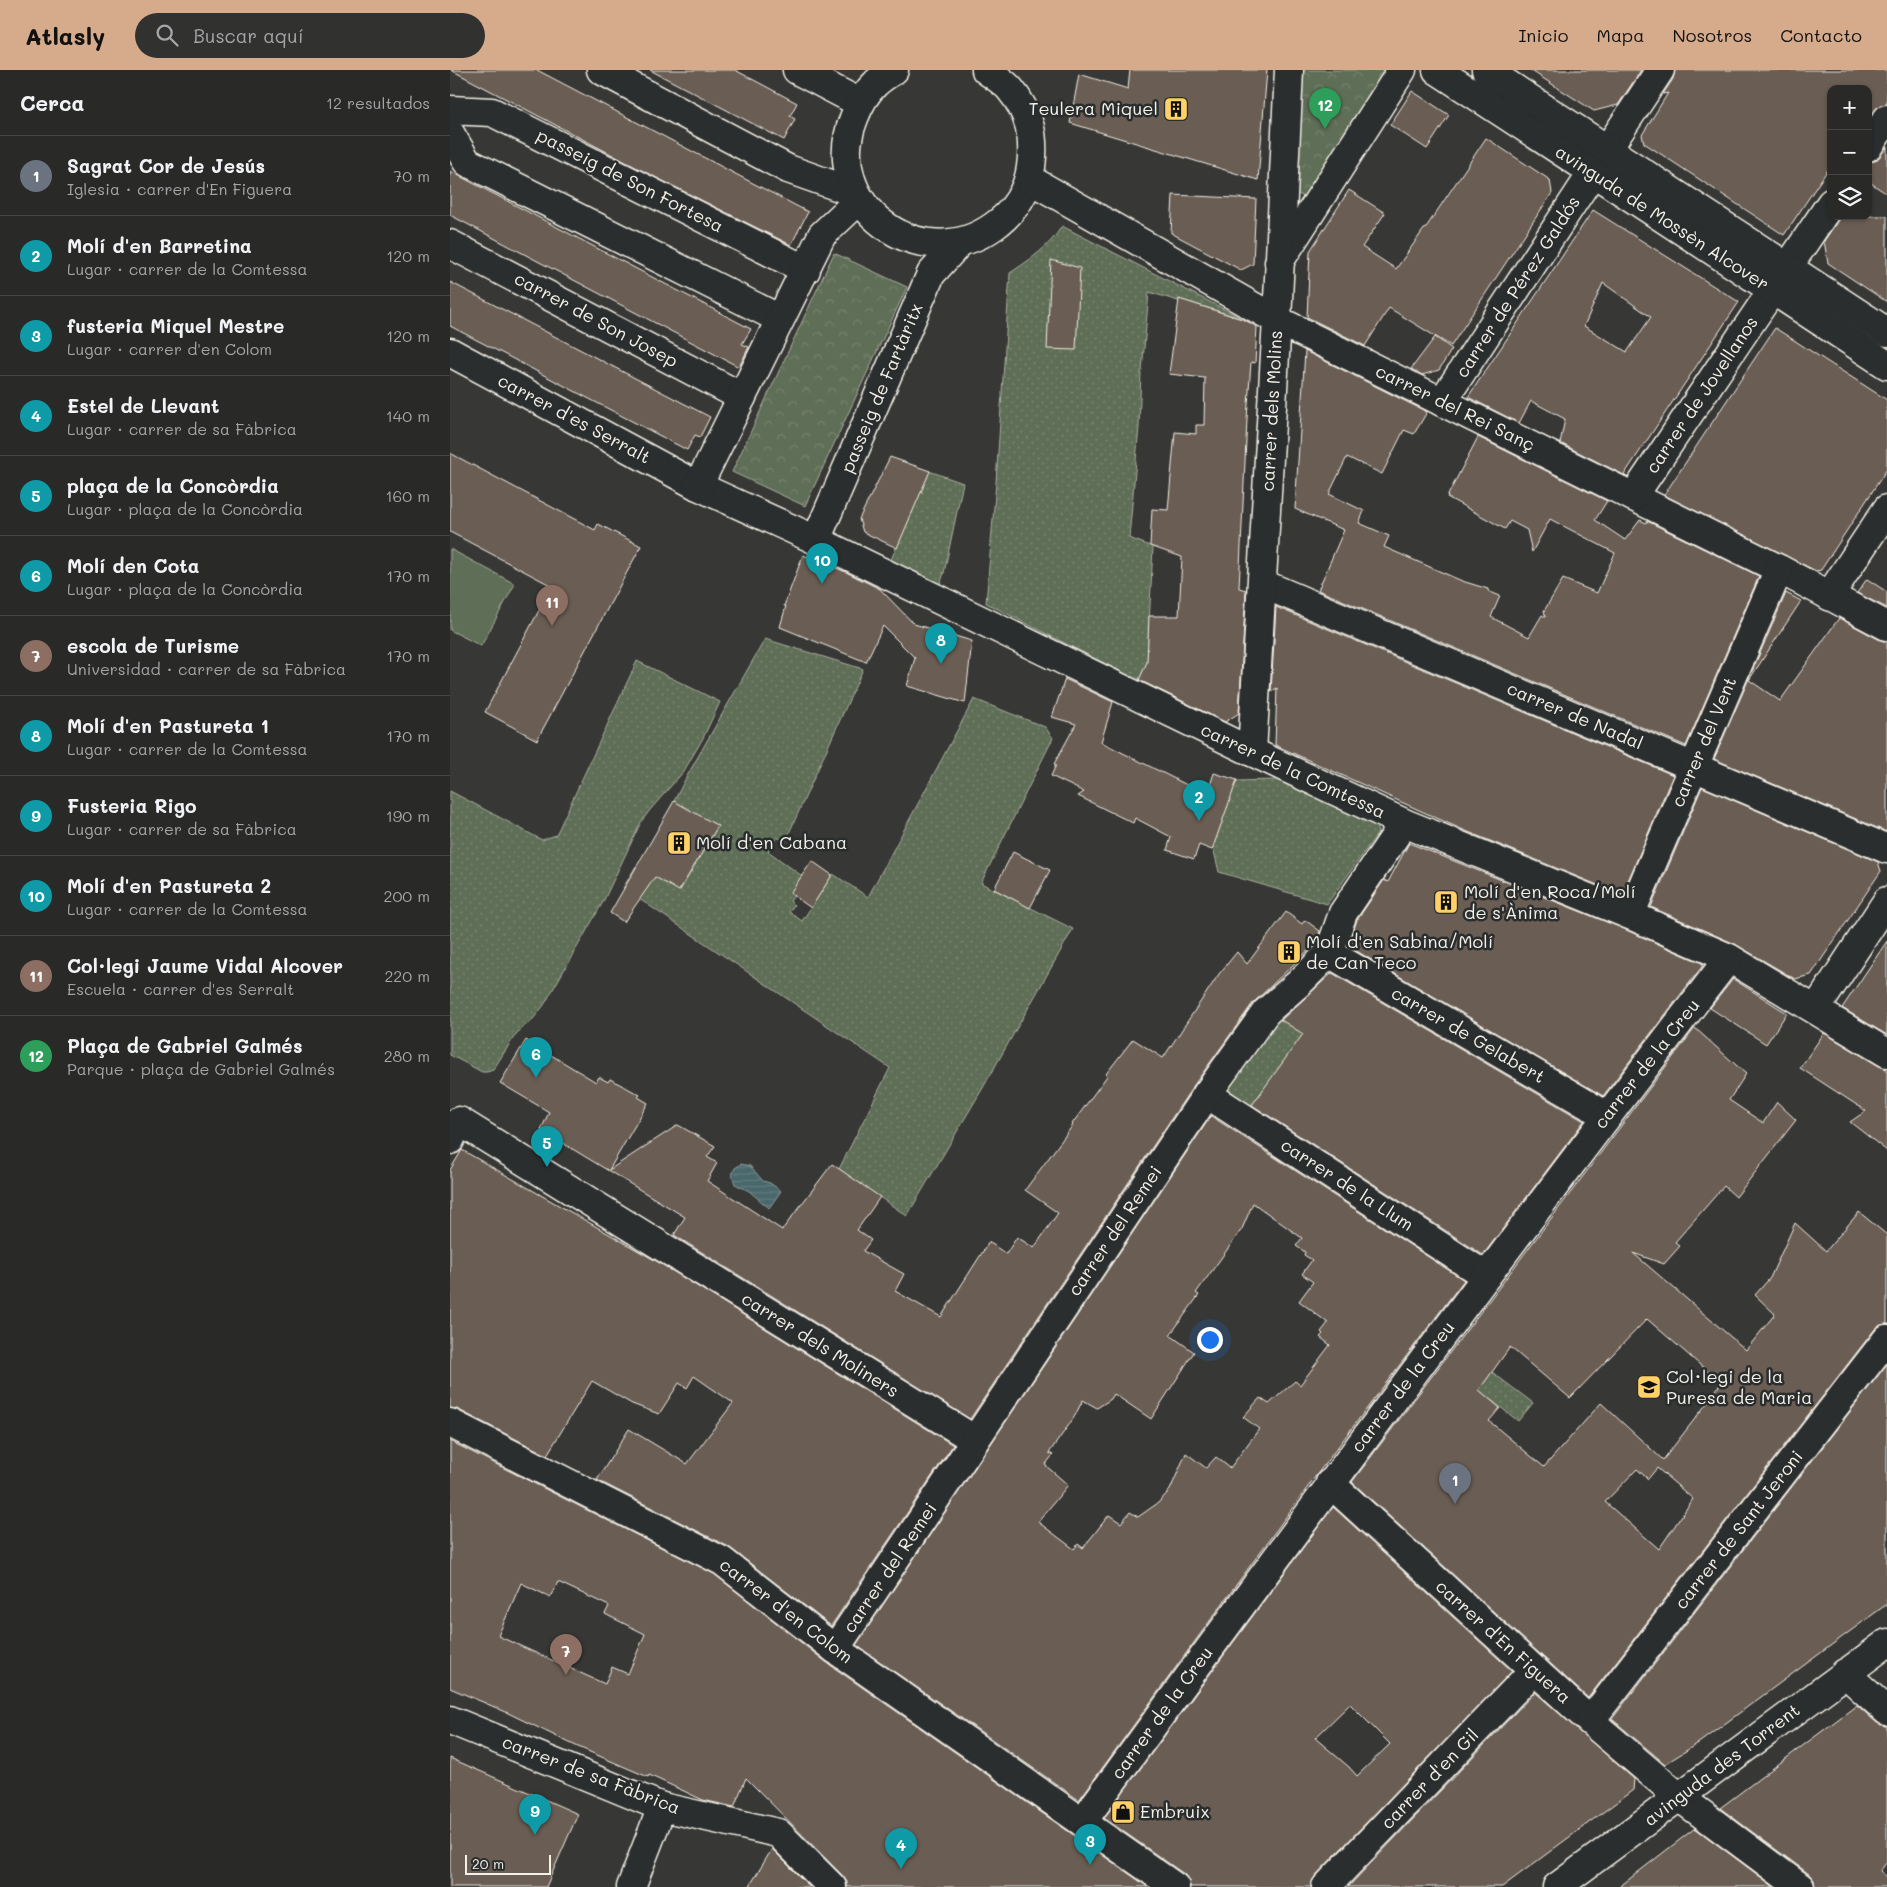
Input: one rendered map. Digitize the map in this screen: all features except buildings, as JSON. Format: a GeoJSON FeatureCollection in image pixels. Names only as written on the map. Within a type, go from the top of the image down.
{"type":"FeatureCollection","features":[{"type":"Feature","properties":{"kind":"street"},"geometry":{"type":"LineString","coordinates":[[601,70],[788,169],[858,196]]}},
{"type":"Feature","properties":{"kind":"street"},"geometry":{"type":"LineString","coordinates":[[797,70],[860,103]]}},
{"type":"Feature","properties":{"kind":"street"},"geometry":{"type":"LineString","coordinates":[[894,70],[876,83],[860,103],[848,132],[847,163],[858,196],[878,222],[902,237],[930,244],[959,243],[983,234],[1003,220],[1019,202],[1029,179],[1034,147],[1027,115],[1010,88],[986,70]]}},
{"type":"Feature","properties":{"kind":"street","name":"carrer dels Molins"},"geometry":{"type":"LineString","coordinates":[[1252,752],[1263,584],[1289,70]]}},
{"type":"Feature","properties":{"kind":"street"},"geometry":{"type":"LineString","coordinates":[[1279,264],[1402,70]]}},
{"type":"Feature","properties":{"kind":"street","name":"avinguda de Mossèn Alcover"},"geometry":{"type":"LineString","coordinates":[[1438,70],[1887,365]]}},
{"type":"Feature","properties":{"kind":"street","name":"avinguda de Mossèn Alcover"},"geometry":{"type":"LineString","coordinates":[[1486,70],[1887,332]]}},
{"type":"Feature","properties":{"kind":"street"},"geometry":{"type":"LineString","coordinates":[[1608,150],[1660,70]]}},
{"type":"Feature","properties":{"kind":"street","name":"passeig de Son Fortesa"},"geometry":{"type":"LineString","coordinates":[[450,110],[492,112],[806,270]]}},
{"type":"Feature","properties":{"kind":"street"},"geometry":{"type":"LineString","coordinates":[[1872,141],[1887,119]]}},
{"type":"Feature","properties":{"kind":"street"},"geometry":{"type":"LineString","coordinates":[[450,134],[467,162],[780,319]]}},
{"type":"Feature","properties":{"kind":"street","name":"carrer de Pérez Galdós"},"geometry":{"type":"LineString","coordinates":[[1442,402],[1593,172]]}},
{"type":"Feature","properties":{"kind":"street","name":"carrer del Rei Sanç"},"geometry":{"type":"LineString","coordinates":[[1029,179],[1277,320],[1779,569],[1887,626]]}},
{"type":"Feature","properties":{"kind":"street"},"geometry":{"type":"LineString","coordinates":[[698,486],[822,235],[858,196]]}},
{"type":"Feature","properties":{"kind":"street","name":"carrer de Jovellanos"},"geometry":{"type":"LineString","coordinates":[[1634,497],[1827,209]]}},
{"type":"Feature","properties":{"kind":"street","name":"passeig de Fartàritx"},"geometry":{"type":"LineString","coordinates":[[816,540],[931,274],[959,243]]}},
{"type":"Feature","properties":{"kind":"street","name":"carrer de Son Josep"},"geometry":{"type":"LineString","coordinates":[[450,244],[742,397]]}},
{"type":"Feature","properties":{"kind":"street","name":"carrer d'es Serralt"},"geometry":{"type":"LineString","coordinates":[[450,352],[698,486]]}},
{"type":"Feature","properties":{"kind":"street","name":"carrer de la Comtessa"},"geometry":{"type":"LineString","coordinates":[[698,486],[816,540],[1252,752],[1404,823],[1630,915],[1729,958],[1816,1009],[1887,1054]]}},
{"type":"Feature","properties":{"kind":"street"},"geometry":{"type":"LineString","coordinates":[[1830,596],[1887,509]]}},
{"type":"Feature","properties":{"kind":"street","name":"carrer del Vent"},"geometry":{"type":"LineString","coordinates":[[1630,915],[1779,569]]}},
{"type":"Feature","properties":{"kind":"street","name":"carrer de Nadal"},"geometry":{"type":"LineString","coordinates":[[1263,584],[1887,849]]}},
{"type":"Feature","properties":{"kind":"street","name":"carrer del Remei"},"geometry":{"type":"LineString","coordinates":[[835,1649],[1207,1094],[1266,1012],[1329,953],[1343,913],[1404,823]]}},
{"type":"Feature","properties":{"kind":"street"},"geometry":{"type":"LineString","coordinates":[[1816,1009],[1887,902]]}},
{"type":"Feature","properties":{"kind":"street","name":"carrer de Gelabert"},"geometry":{"type":"LineString","coordinates":[[1329,953],[1607,1116]]}},
{"type":"Feature","properties":{"kind":"street","name":"carrer de la Creu"},"geometry":{"type":"LineString","coordinates":[[1083,1821],[1330,1483],[1607,1116],[1729,958]]}},
{"type":"Feature","properties":{"kind":"street","name":"carrer de la Llum"},"geometry":{"type":"LineString","coordinates":[[1207,1094],[1486,1276]]}},
{"type":"Feature","properties":{"kind":"street","name":"carrer dels Moliners"},"geometry":{"type":"LineString","coordinates":[[454,1131],[665,1249],[975,1440]]}},
{"type":"Feature","properties":{"kind":"street","name":"carrer de Sant Jeroni"},"geometry":{"type":"LineString","coordinates":[[1590,1721],[1887,1339]]}},
{"type":"Feature","properties":{"kind":"street","name":"carrer d'en Colom"},"geometry":{"type":"LineString","coordinates":[[450,1423],[722,1561],[835,1649],[1083,1821],[1174,1887]]}},
{"type":"Feature","properties":{"kind":"street","name":"carrer d'En Figuera"},"geometry":{"type":"LineString","coordinates":[[1330,1483],[1590,1721],[1679,1797],[1800,1887]]}},
{"type":"Feature","properties":{"kind":"street","name":"avinguda des Torrent"},"geometry":{"type":"LineString","coordinates":[[1557,1887],[1887,1642]]}},
{"type":"Feature","properties":{"kind":"street","name":"carrer d'en Gil"},"geometry":{"type":"LineString","coordinates":[[1326,1887],[1534,1670]]}},
{"type":"Feature","properties":{"kind":"street"},"geometry":{"type":"LineString","coordinates":[[1845,1673],[1887,1711]]}},
{"type":"Feature","properties":{"kind":"street","name":"carrer de sa Fàbrica"},"geometry":{"type":"LineString","coordinates":[[450,1720],[662,1807],[778,1833],[832,1887]]}},
{"type":"Feature","properties":{"kind":"street"},"geometry":{"type":"LineString","coordinates":[[631,1887],[662,1807]]}},
{"type":"Feature","properties":{"kind":"green space"},"geometry":{"type":"Polygon","coordinates":[[[1289,70],[1402,70],[1317,203],[1283,187],[1289,70]]]}},
{"type":"Feature","properties":{"kind":"green space"},"geometry":{"type":"Polygon","coordinates":[[[1062,226],[1241,318],[1149,292],[1141,371],[1139,427],[1129,538],[1153,547],[1147,664],[1139,681],[986,603],[1010,273],[1032,258],[1062,226]]]}},
{"type":"Feature","properties":{"kind":"green space"},"geometry":{"type":"Polygon","coordinates":[[[834,253],[907,287],[805,506],[732,472],[834,253]]]}},
{"type":"Feature","properties":{"kind":"green space"},"geometry":{"type":"Polygon","coordinates":[[[929,471],[963,483],[944,573],[936,596],[890,562],[929,471]]]}},
{"type":"Feature","properties":{"kind":"green space"},"geometry":{"type":"Polygon","coordinates":[[[450,549],[515,584],[481,646],[450,630],[450,549]]]}},
{"type":"Feature","properties":{"kind":"green space"},"geometry":{"type":"Polygon","coordinates":[[[765,639],[863,669],[785,842],[777,837],[768,851],[802,876],[790,893],[794,896],[790,901],[794,905],[789,912],[802,921],[833,874],[868,897],[974,699],[1045,727],[1053,738],[981,883],[1073,929],[984,1086],[907,1216],[839,1169],[890,1068],[623,888],[636,866],[680,891],[717,827],[674,801],[765,639]]]}},
{"type":"Feature","properties":{"kind":"green space"},"geometry":{"type":"Polygon","coordinates":[[[637,661],[720,702],[703,738],[684,771],[641,822],[603,902],[544,1005],[534,1018],[516,1034],[493,1070],[482,1072],[450,1055],[450,791],[542,840],[556,835],[637,661]]]}},
{"type":"Feature","properties":{"kind":"green space"},"geometry":{"type":"Polygon","coordinates":[[[1276,780],[1375,821],[1378,833],[1327,904],[1219,872],[1213,847],[1236,781],[1276,780]]]}},
{"type":"Feature","properties":{"kind":"green space"},"geometry":{"type":"Polygon","coordinates":[[[1276,1016],[1305,1035],[1249,1109],[1222,1091],[1276,1016]]]}},
{"type":"Feature","properties":{"kind":"green space"},"geometry":{"type":"Polygon","coordinates":[[[1492,1372],[1533,1403],[1518,1421],[1485,1395],[1461,1381],[1492,1372]]]}},
{"type":"Feature","properties":{"kind":"water"},"geometry":{"type":"Polygon","coordinates":[[[741,1164],[750,1166],[763,1181],[770,1183],[781,1191],[769,1208],[749,1191],[735,1184],[732,1174],[735,1168],[741,1164]]]}},
{"type":"Feature","properties":{"kind":"place","name":"Teulera Miquel"},"geometry":{"type":"Point","coordinates":[1176,109]}},
{"type":"Feature","properties":{"kind":"place","name":"Plaça de Gabriel Galmés"},"geometry":{"type":"Point","coordinates":[1325,129]}},
{"type":"Feature","properties":{"kind":"place","name":"Molí d'en Pastureta 2"},"geometry":{"type":"Point","coordinates":[822,584]}},
{"type":"Feature","properties":{"kind":"place","name":"Col·legi Jaume Vidal Alcover"},"geometry":{"type":"Point","coordinates":[552,626]}},
{"type":"Feature","properties":{"kind":"place","name":"Molí d'en Pastureta 1"},"geometry":{"type":"Point","coordinates":[941,664]}},
{"type":"Feature","properties":{"kind":"place","name":"Molí d'en Barretina"},"geometry":{"type":"Point","coordinates":[1199,821]}},
{"type":"Feature","properties":{"kind":"place","name":"Molí d'en Cabana"},"geometry":{"type":"Point","coordinates":[679,843]}},
{"type":"Feature","properties":{"kind":"place","name":"Molí d'en Roca/Molí de s'Ànima"},"geometry":{"type":"Point","coordinates":[1446,902]}},
{"type":"Feature","properties":{"kind":"place","name":"Molí d'en Sabina/Molí de Can Teco"},"geometry":{"type":"Point","coordinates":[1289,952]}},
{"type":"Feature","properties":{"kind":"place","name":"Molí den Cota"},"geometry":{"type":"Point","coordinates":[536,1078]}},
{"type":"Feature","properties":{"kind":"place","name":"plaça de la Concòrdia"},"geometry":{"type":"Point","coordinates":[547,1167]}},
{"type":"Feature","properties":{"kind":"place","name":"Col·legi de la Puresa de Maria"},"geometry":{"type":"Point","coordinates":[1649,1387]}},
{"type":"Feature","properties":{"kind":"place","name":"Sagrat Cor de Jesús"},"geometry":{"type":"Point","coordinates":[1455,1504]}},
{"type":"Feature","properties":{"kind":"place","name":"escola de Turisme"},"geometry":{"type":"Point","coordinates":[566,1675]}},
{"type":"Feature","properties":{"kind":"place","name":"Embruix"},"geometry":{"type":"Point","coordinates":[1123,1812]}},
{"type":"Feature","properties":{"kind":"place","name":"Fusteria Rigo"},"geometry":{"type":"Point","coordinates":[535,1835]}},
{"type":"Feature","properties":{"kind":"place","name":"fusteria Miquel Mestre"},"geometry":{"type":"Point","coordinates":[1090,1865]}},
{"type":"Feature","properties":{"kind":"place","name":"Estel de Llevant"},"geometry":{"type":"Point","coordinates":[901,1869]}}]}
